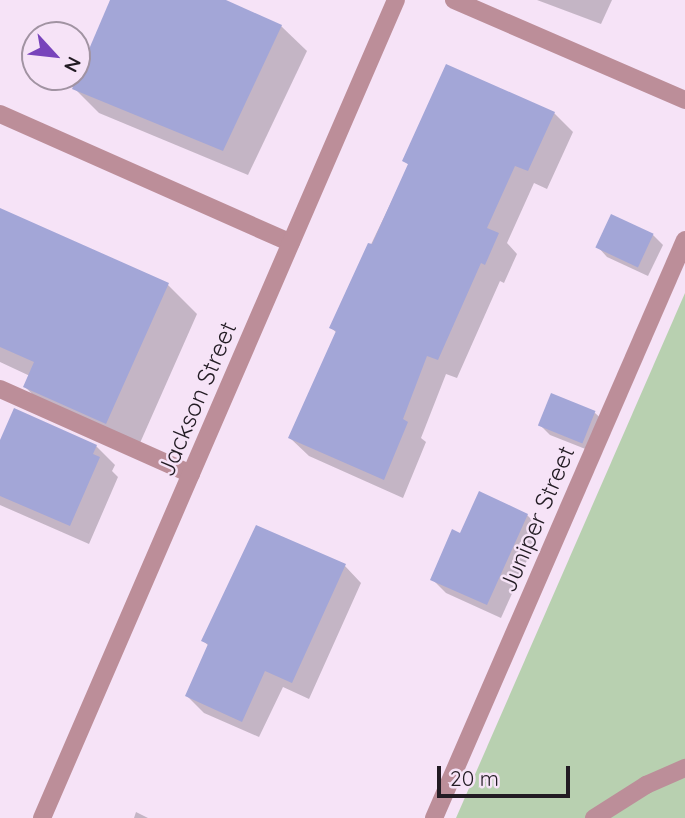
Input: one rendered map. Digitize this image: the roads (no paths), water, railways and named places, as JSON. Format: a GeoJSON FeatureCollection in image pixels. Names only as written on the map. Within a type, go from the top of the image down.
{"type":"FeatureCollection","features":[{"type":"Feature","properties":{"kind":"street","name":"Jackson Street"},"geometry":{"type":"LineString","coordinates":[[41,818],[397,0]]}},
{"type":"Feature","properties":{"kind":"street"},"geometry":{"type":"LineString","coordinates":[[454,0],[685,100]]}},
{"type":"Feature","properties":{"kind":"street"},"geometry":{"type":"LineString","coordinates":[[0,114],[291,243]]}},
{"type":"Feature","properties":{"kind":"street","name":"Juniper Street"},"geometry":{"type":"LineString","coordinates":[[434,818],[685,240]]}},
{"type":"Feature","properties":{"kind":"street"},"geometry":{"type":"LineString","coordinates":[[0,389],[191,474]]}},
{"type":"Feature","properties":{"kind":"street"},"geometry":{"type":"LineString","coordinates":[[594,818],[646,785],[685,768]]}}]}
